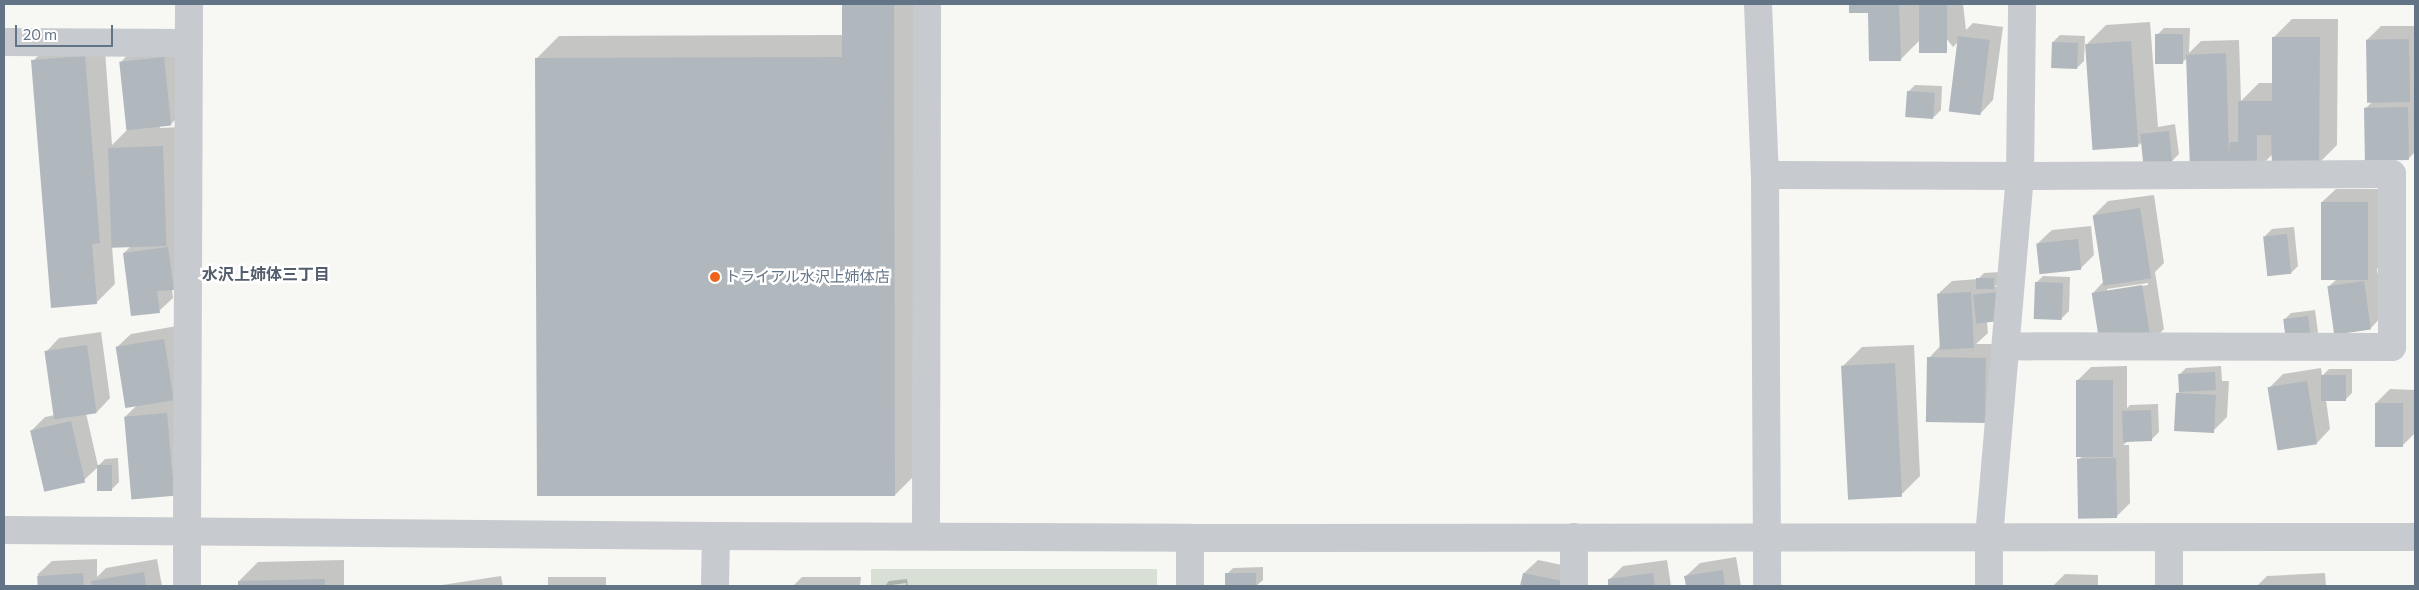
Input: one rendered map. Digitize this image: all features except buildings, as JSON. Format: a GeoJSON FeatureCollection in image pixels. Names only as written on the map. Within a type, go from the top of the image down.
{"type":"FeatureCollection","features":[{"type":"Feature","properties":{"kind":"street"},"geometry":{"type":"LineString","coordinates":[[187,586],[189,4]]}},
{"type":"Feature","properties":{"kind":"street"},"geometry":{"type":"LineString","coordinates":[[926,536],[927,4]]}},
{"type":"Feature","properties":{"kind":"street"},"geometry":{"type":"LineString","coordinates":[[1758,4],[1764,175],[1767,586]]}},
{"type":"Feature","properties":{"kind":"street"},"geometry":{"type":"LineString","coordinates":[[1989,586],[1989,537],[2007,346],[2020,176],[2022,4]]}},
{"type":"Feature","properties":{"kind":"street"},"geometry":{"type":"LineString","coordinates":[[4,42],[188,43]]}},
{"type":"Feature","properties":{"kind":"street"},"geometry":{"type":"LineString","coordinates":[[1764,175],[2392,174],[2392,347],[2007,346]]}},
{"type":"Feature","properties":{"kind":"street"},"geometry":{"type":"LineString","coordinates":[[4,530],[1190,538],[2415,537]]}},
{"type":"Feature","properties":{"kind":"street"},"geometry":{"type":"LineString","coordinates":[[716,536],[716,586]]}},
{"type":"Feature","properties":{"kind":"street"},"geometry":{"type":"LineString","coordinates":[[1574,537],[1574,586]]}},
{"type":"Feature","properties":{"kind":"street"},"geometry":{"type":"LineString","coordinates":[[1190,538],[1190,586]]}},
{"type":"Feature","properties":{"kind":"street"},"geometry":{"type":"LineString","coordinates":[[2169,538],[2169,586]]}},
{"type":"Feature","properties":{"kind":"shaded area"},"geometry":{"type":"Polygon","coordinates":[[[871,569],[1157,569],[1157,586],[871,586],[871,569]]]}},
{"type":"Feature","properties":{"kind":"place","name":"トライアル水沢上姉体店"},"geometry":{"type":"Point","coordinates":[715,277]}},
{"type":"Feature","properties":{"kind":"district","name":"水沢上姉体三丁目"},"geometry":{"type":"Point","coordinates":[266,274]}}]}
